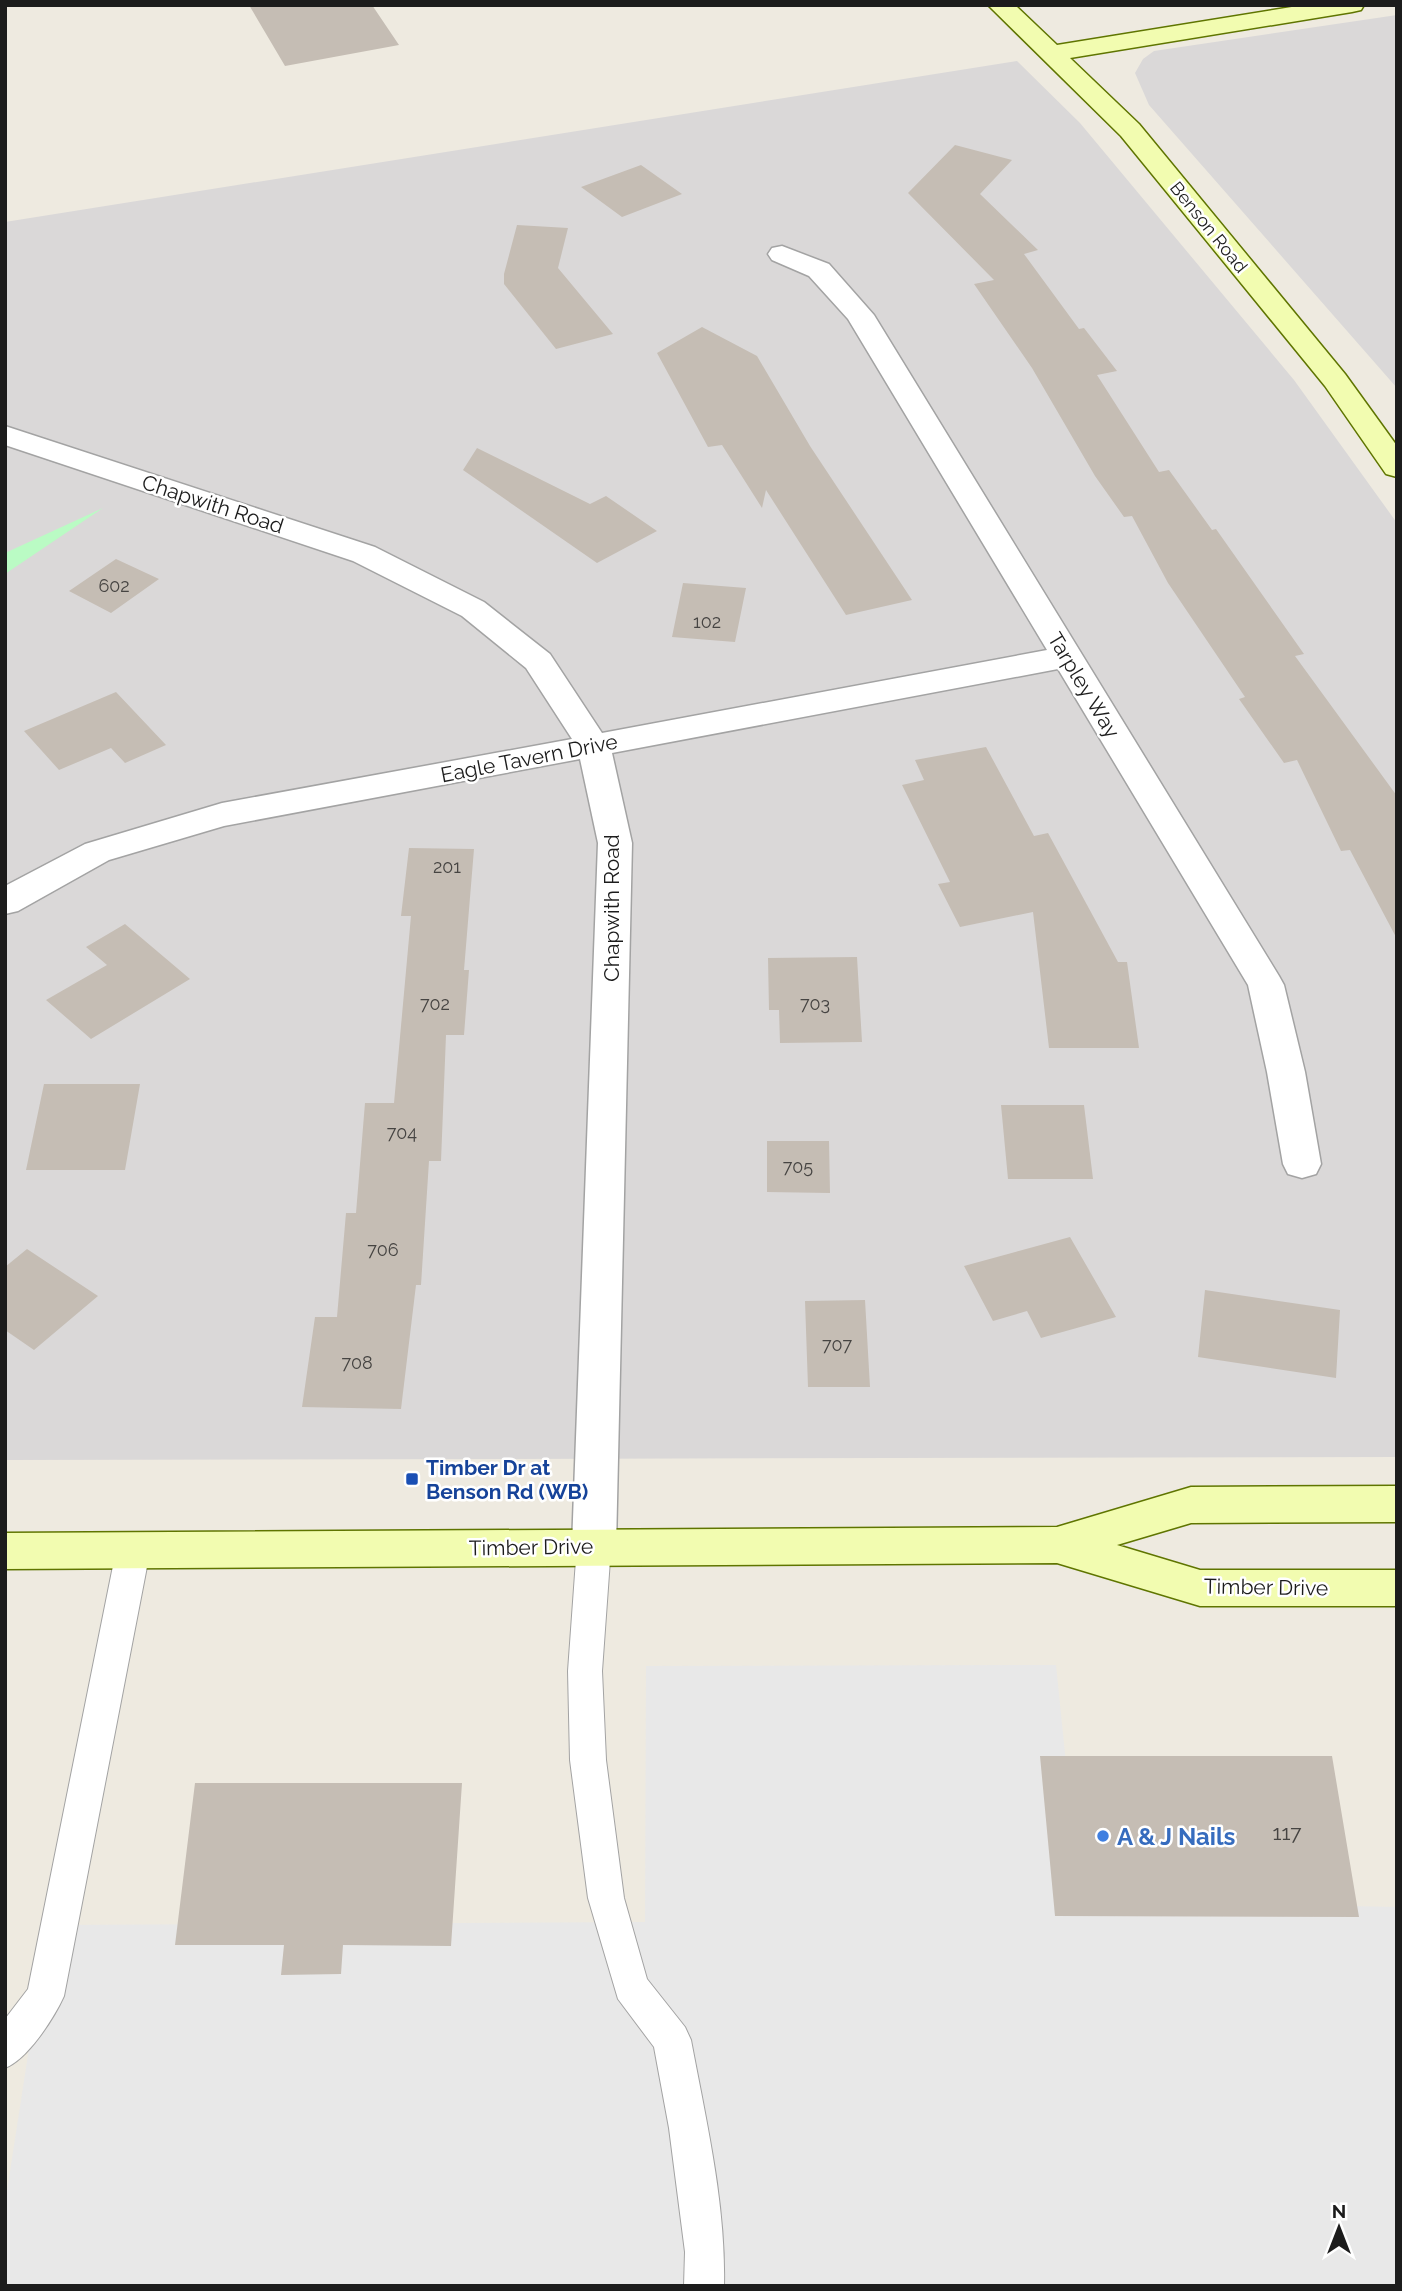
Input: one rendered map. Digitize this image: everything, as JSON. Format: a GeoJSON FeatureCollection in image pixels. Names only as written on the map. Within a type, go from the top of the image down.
{"type":"FeatureCollection","features":[{"type":"Feature","properties":{"kind":"main road","name":"Benson Road"},"geometry":{"type":"LineString","coordinates":[[1000,5],[1130,130],[1335,380],[1397,468]]}},
{"type":"Feature","properties":{"kind":"main road"},"geometry":{"type":"LineString","coordinates":[[1051,54],[1352,5]]}},
{"type":"Feature","properties":{"kind":"main road","name":"Timber Drive"},"geometry":{"type":"LineString","coordinates":[[5,1551],[1057,1545],[1191,1505],[1397,1504]]}},
{"type":"Feature","properties":{"kind":"main road","name":"Timber Drive"},"geometry":{"type":"LineString","coordinates":[[1057,1545],[1200,1588],[1397,1588]]}},
{"type":"Feature","properties":{"kind":"street","name":"Tarpley Way"},"geometry":{"type":"LineString","coordinates":[[782,254],[819,270],[860,316],[1266,985],[1303,1164]]}},
{"type":"Feature","properties":{"kind":"street","name":"Chapwith Road"},"geometry":{"type":"LineString","coordinates":[[5,435],[364,554],[473,609],[538,662],[594,746],[615,843],[594,1546]]}},
{"type":"Feature","properties":{"kind":"street","name":"Eagle Tavern Drive"},"geometry":{"type":"LineString","coordinates":[[5,902],[97,852],[222,815],[1067,657]]}},
{"type":"Feature","properties":{"kind":"lane"},"geometry":{"type":"LineString","coordinates":[[594,1546],[585,1671],[588,1760],[600,1860],[606,1898],[631,1987],[672,2040],[692,2155],[705,2252],[705,2286]]}},
{"type":"Feature","properties":{"kind":"lane"},"geometry":{"type":"LineString","coordinates":[[5,2050],[45,1996],[133,1551]]}},
{"type":"Feature","properties":{"kind":"shaded area"},"geometry":{"type":"Polygon","coordinates":[[[1397,15],[1397,388],[1149,105],[1135,73],[1143,59],[1154,51],[1397,15]]]}},
{"type":"Feature","properties":{"kind":"shaded area"},"geometry":{"type":"Polygon","coordinates":[[[1017,61],[1080,123],[1294,380],[1397,523],[1397,1457],[5,1460],[5,222],[1017,61]]]}},
{"type":"Feature","properties":{"kind":"shaded area"},"geometry":{"type":"Polygon","coordinates":[[[1056,1665],[1080,1901],[1397,1907],[1397,2286],[5,2286],[5,2204],[48,1925],[645,1922],[646,1666],[1056,1665]]]}},
{"type":"Feature","properties":{"kind":"green space"},"geometry":{"type":"Polygon","coordinates":[[[103,508],[5,574],[5,553],[103,508]]]}},
{"type":"Feature","properties":{"kind":"building"},"geometry":{"type":"Polygon","coordinates":[[[249,5],[372,5],[399,45],[285,66],[249,5]]]}},
{"type":"Feature","properties":{"kind":"building"},"geometry":{"type":"Polygon","coordinates":[[[955,145],[1012,160],[980,194],[1038,250],[1024,254],[1079,329],[1084,328],[1117,371],[1097,375],[1159,472],[1169,470],[1212,530],[1216,529],[1304,654],[1295,656],[1397,796],[1397,939],[1350,850],[1341,851],[1297,760],[1284,763],[1239,699],[1245,697],[1168,583],[1132,516],[1124,517],[1095,476],[1032,368],[974,284],[994,280],[908,193],[955,145]]]}},
{"type":"Feature","properties":{"kind":"building"},"geometry":{"type":"Polygon","coordinates":[[[641,165],[682,194],[622,217],[581,187],[641,165]]]}},
{"type":"Feature","properties":{"kind":"building"},"geometry":{"type":"Polygon","coordinates":[[[517,225],[568,228],[558,268],[613,334],[556,349],[504,284],[504,274],[517,225]]]}},
{"type":"Feature","properties":{"kind":"building"},"geometry":{"type":"Polygon","coordinates":[[[702,327],[757,356],[810,446],[912,600],[846,615],[766,490],[762,508],[722,445],[708,447],[657,353],[702,327]]]}},
{"type":"Feature","properties":{"kind":"building"},"geometry":{"type":"Polygon","coordinates":[[[477,448],[590,504],[606,496],[657,531],[597,563],[463,470],[477,448]]]}},
{"type":"Feature","properties":{"kind":"building"},"geometry":{"type":"Polygon","coordinates":[[[116,559],[159,579],[111,613],[69,591],[116,559]]]}},
{"type":"Feature","properties":{"kind":"building"},"geometry":{"type":"Polygon","coordinates":[[[683,583],[746,588],[735,642],[672,637],[683,583]]]}},
{"type":"Feature","properties":{"kind":"building"},"geometry":{"type":"Polygon","coordinates":[[[116,692],[166,745],[125,763],[111,748],[59,770],[24,731],[116,692]]]}},
{"type":"Feature","properties":{"kind":"building"},"geometry":{"type":"Polygon","coordinates":[[[986,747],[1034,836],[1048,833],[1118,962],[1127,962],[1139,1048],[1049,1048],[1033,912],[960,927],[938,884],[950,882],[902,785],[924,780],[915,760],[986,747]]]}},
{"type":"Feature","properties":{"kind":"building"},"geometry":{"type":"Polygon","coordinates":[[[409,848],[474,849],[464,970],[469,970],[464,1035],[446,1035],[441,1161],[429,1161],[421,1285],[416,1285],[401,1409],[302,1407],[315,1317],[337,1317],[346,1213],[356,1213],[365,1103],[394,1103],[411,916],[401,916],[409,848]]]}},
{"type":"Feature","properties":{"kind":"building"},"geometry":{"type":"Polygon","coordinates":[[[125,924],[190,979],[91,1039],[46,1000],[107,965],[86,947],[125,924]]]}},
{"type":"Feature","properties":{"kind":"building"},"geometry":{"type":"Polygon","coordinates":[[[857,957],[862,1042],[780,1043],[779,1010],[769,1010],[768,958],[857,957]]]}},
{"type":"Feature","properties":{"kind":"building"},"geometry":{"type":"Polygon","coordinates":[[[44,1084],[140,1084],[125,1170],[26,1170],[44,1084]]]}},
{"type":"Feature","properties":{"kind":"building"},"geometry":{"type":"Polygon","coordinates":[[[1001,1105],[1084,1105],[1093,1179],[1008,1179],[1001,1105]]]}},
{"type":"Feature","properties":{"kind":"building"},"geometry":{"type":"Polygon","coordinates":[[[767,1141],[829,1141],[830,1193],[767,1192],[767,1141]]]}},
{"type":"Feature","properties":{"kind":"building"},"geometry":{"type":"Polygon","coordinates":[[[1070,1237],[1116,1317],[1041,1338],[1027,1311],[993,1321],[964,1266],[1070,1237]]]}},
{"type":"Feature","properties":{"kind":"building"},"geometry":{"type":"Polygon","coordinates":[[[27,1249],[98,1296],[34,1350],[5,1330],[5,1267],[27,1249]]]}},
{"type":"Feature","properties":{"kind":"building"},"geometry":{"type":"Polygon","coordinates":[[[1205,1290],[1340,1310],[1336,1378],[1198,1357],[1205,1290]]]}},
{"type":"Feature","properties":{"kind":"building"},"geometry":{"type":"Polygon","coordinates":[[[865,1300],[870,1387],[808,1387],[805,1301],[865,1300]]]}},
{"type":"Feature","properties":{"kind":"building"},"geometry":{"type":"Polygon","coordinates":[[[1040,1756],[1332,1756],[1359,1917],[1055,1916],[1040,1756]]]}},
{"type":"Feature","properties":{"kind":"building"},"geometry":{"type":"Polygon","coordinates":[[[195,1783],[462,1783],[451,1946],[343,1945],[341,1974],[281,1975],[284,1945],[175,1945],[195,1783]]]}},
{"type":"Feature","properties":{"kind":"place","name":"Timber Dr at Benson Rd (WB)"},"geometry":{"type":"Point","coordinates":[412,1479]}},
{"type":"Feature","properties":{"kind":"place","name":"A & J Nails"},"geometry":{"type":"Point","coordinates":[1103,1836]}}]}
